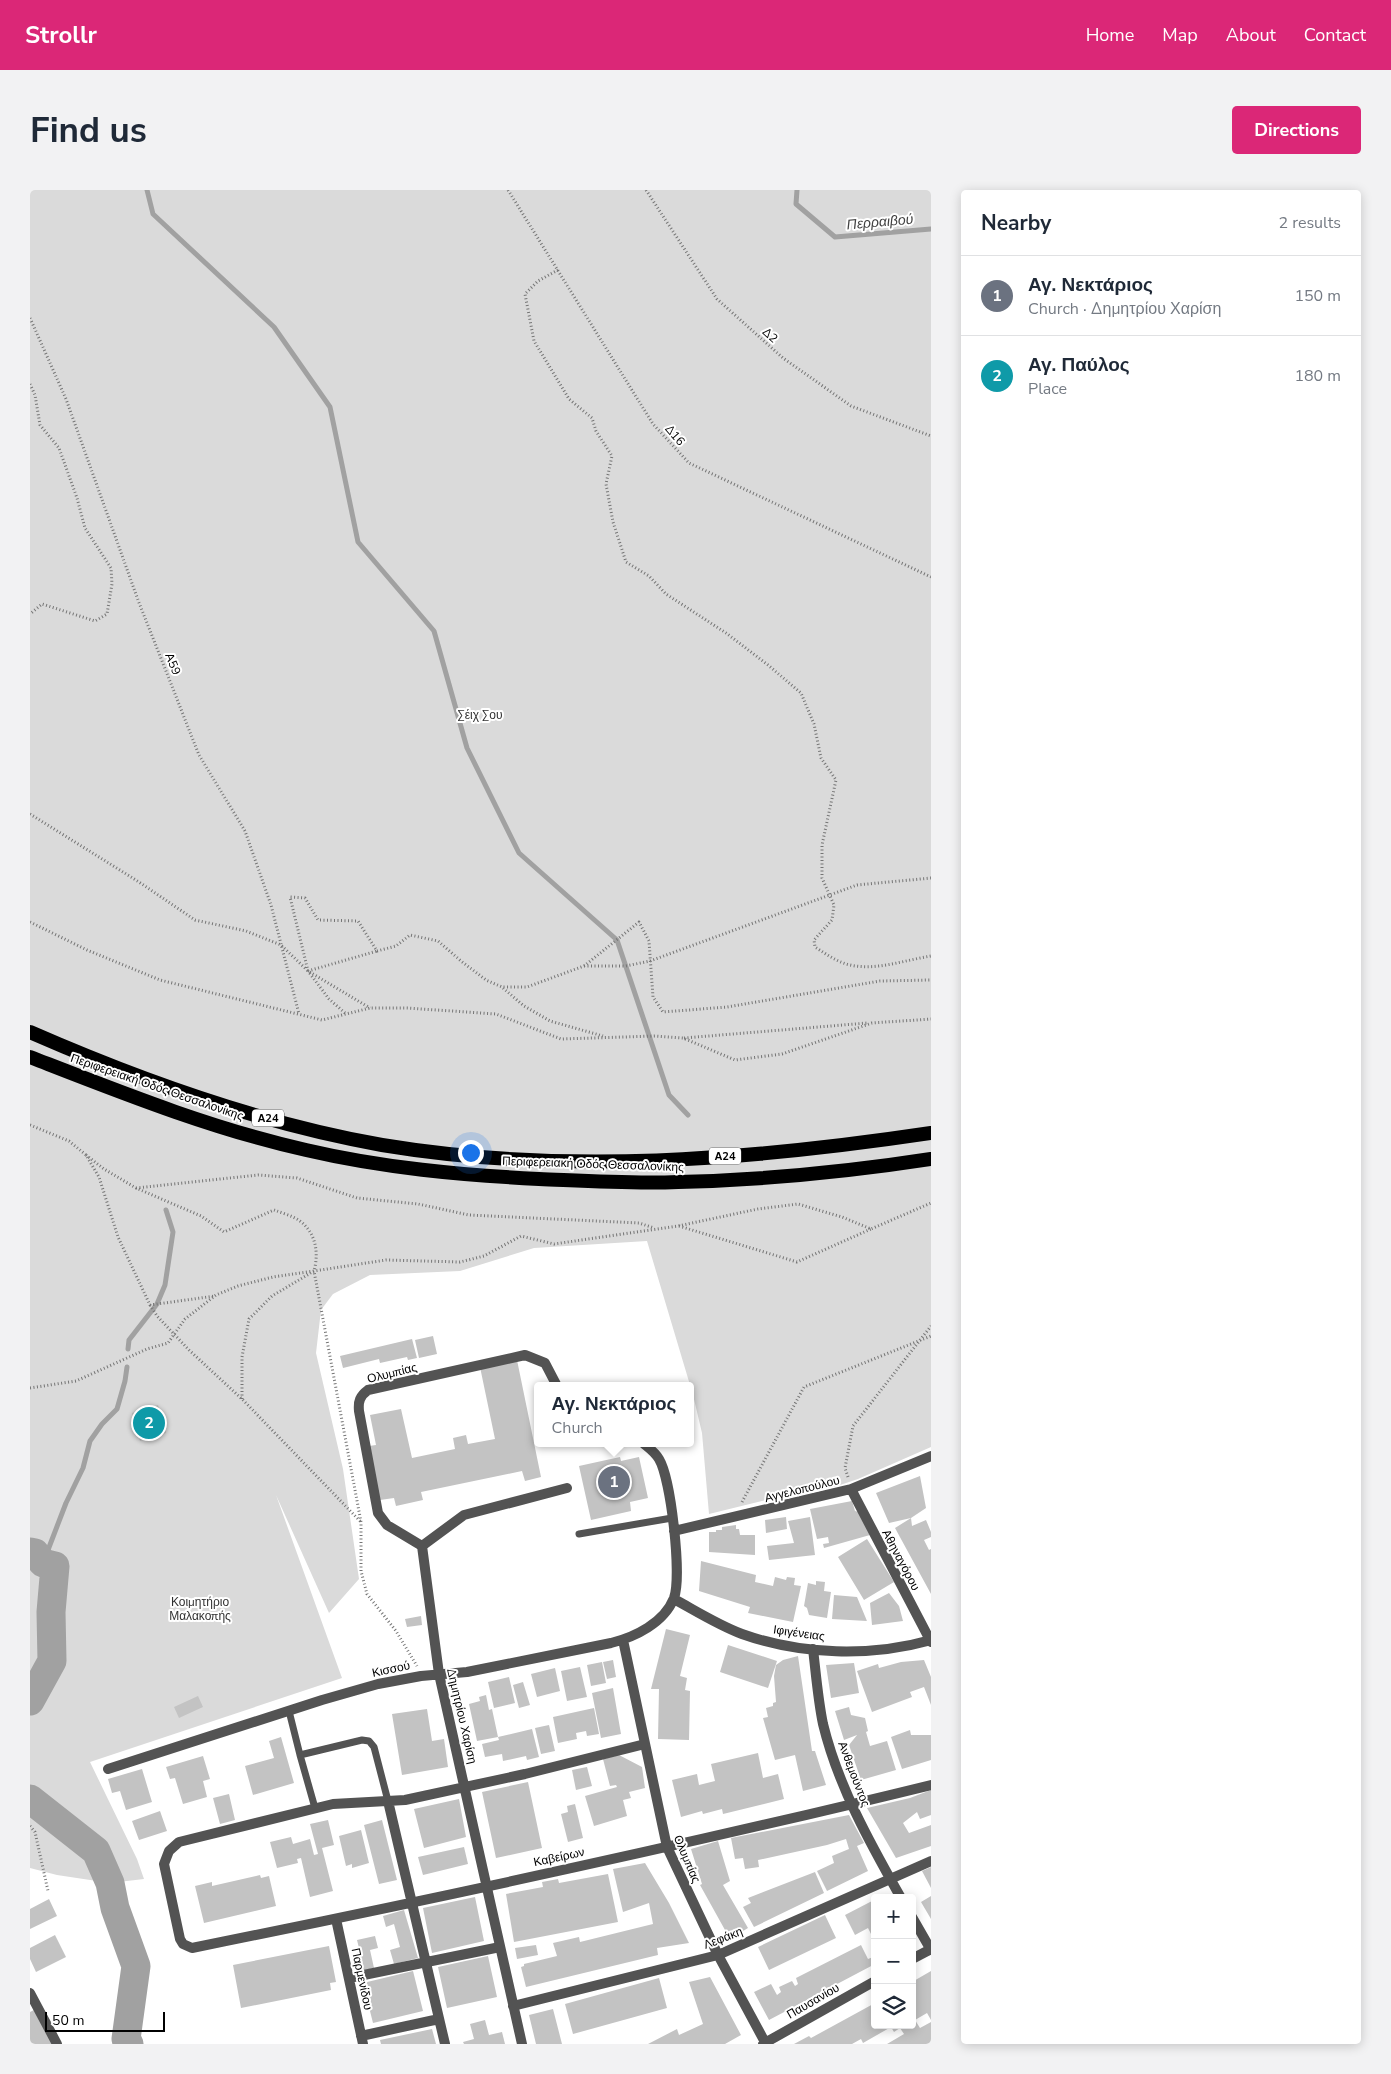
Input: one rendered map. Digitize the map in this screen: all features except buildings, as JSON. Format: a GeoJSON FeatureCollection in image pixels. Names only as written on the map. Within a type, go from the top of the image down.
{"type":"FeatureCollection","features":[{"type":"Feature","properties":{"kind":"highway","name":"Περιφερειακή Οδός Θεσσαλονίκης"},"geometry":{"type":"LineString","coordinates":[[30,1032],[151,1081],[270,1119],[332,1135],[382,1145],[470,1157],[619,1162],[741,1155],[871,1142],[931,1133]]}},
{"type":"Feature","properties":{"kind":"highway","name":"Περιφερειακή Οδός Θεσσαλονίκης"},"geometry":{"type":"LineString","coordinates":[[30,1057],[137,1098],[267,1141],[350,1159],[428,1171],[580,1181],[676,1182],[788,1176],[931,1159]]}},
{"type":"Feature","properties":{"kind":"street","name":"Ολυμπίας"},"geometry":{"type":"LineString","coordinates":[[422,1546],[387,1525],[378,1513],[359,1411],[359,1400],[362,1395],[368,1390],[525,1355],[545,1363],[555,1382]]}},
{"type":"Feature","properties":{"kind":"street"},"geometry":{"type":"LineString","coordinates":[[647,1447],[660,1460],[672,1518],[677,1562],[674,1599]]}},
{"type":"Feature","properties":{"kind":"street","name":"Αγγελοπούλου"},"geometry":{"type":"LineString","coordinates":[[674,1531],[851,1490],[931,1456]]}},
{"type":"Feature","properties":{"kind":"street"},"geometry":{"type":"LineString","coordinates":[[422,1546],[464,1515],[567,1488]]}},
{"type":"Feature","properties":{"kind":"street","name":"Αθηναγόρου"},"geometry":{"type":"LineString","coordinates":[[851,1490],[931,1641]]}},
{"type":"Feature","properties":{"kind":"street","name":"Δημητρίου Χαρίση"},"geometry":{"type":"LineString","coordinates":[[422,1546],[439,1674],[522,2044]]}},
{"type":"Feature","properties":{"kind":"street","name":"Ιφιγένειας"},"geometry":{"type":"LineString","coordinates":[[674,1599],[742,1634],[775,1643],[813,1649],[863,1650],[890,1649],[931,1641]]}},
{"type":"Feature","properties":{"kind":"street","name":"Κισσού"},"geometry":{"type":"LineString","coordinates":[[108,1769],[354,1690],[421,1676],[486,1669],[623,1640],[654,1624],[674,1599]]}},
{"type":"Feature","properties":{"kind":"street","name":"Ολυμπίας"},"geometry":{"type":"LineString","coordinates":[[623,1640],[666,1847],[718,1955],[764,2044]]}},
{"type":"Feature","properties":{"kind":"street","name":"Ανθεμούντος"},"geometry":{"type":"LineString","coordinates":[[813,1649],[824,1726],[843,1783],[899,1894]]}},
{"type":"Feature","properties":{"kind":"street"},"geometry":{"type":"LineString","coordinates":[[315,1808],[343,1802],[405,1800],[645,1744]]}},
{"type":"Feature","properties":{"kind":"street","name":"Καβείρων"},"geometry":{"type":"LineString","coordinates":[[315,1808],[178,1842],[169,1851],[165,1859],[165,1869],[180,1939],[187,1947],[192,1948],[336,1919],[666,1847],[931,1785]]}},
{"type":"Feature","properties":{"kind":"street"},"geometry":{"type":"LineString","coordinates":[[388,1801],[445,2044]]}},
{"type":"Feature","properties":{"kind":"street","name":"Λεφάκη"},"geometry":{"type":"LineString","coordinates":[[513,2006],[718,1955],[931,1861]]}},
{"type":"Feature","properties":{"kind":"street","name":"Παρμενίδου"},"geometry":{"type":"LineString","coordinates":[[336,1919],[362,2040]]}},
{"type":"Feature","properties":{"kind":"street"},"geometry":{"type":"LineString","coordinates":[[916,1924],[931,1949],[916,1957]]}},
{"type":"Feature","properties":{"kind":"street"},"geometry":{"type":"LineString","coordinates":[[348,1978],[500,1947]]}},
{"type":"Feature","properties":{"kind":"street","name":"Παυσανίου"},"geometry":{"type":"LineString","coordinates":[[764,2044],[871,1983]]}},
{"type":"Feature","properties":{"kind":"street"},"geometry":{"type":"LineString","coordinates":[[31,1998],[57,2044]]}},
{"type":"Feature","properties":{"kind":"street"},"geometry":{"type":"LineString","coordinates":[[362,2040],[439,2020]]}},
{"type":"Feature","properties":{"kind":"lane"},"geometry":{"type":"LineString","coordinates":[[579,1534],[672,1518]]}},
{"type":"Feature","properties":{"kind":"lane"},"geometry":{"type":"LineString","coordinates":[[289,1711],[315,1808]]}},
{"type":"Feature","properties":{"kind":"lane"},"geometry":{"type":"LineString","coordinates":[[300,1755],[362,1740],[369,1741],[374,1747],[388,1801]]}},
{"type":"Feature","properties":{"kind":"path","name":"Δ16"},"geometry":{"type":"LineString","coordinates":[[508,190],[653,424],[688,463],[931,577]]}},
{"type":"Feature","properties":{"kind":"path","name":"Δ2"},"geometry":{"type":"LineString","coordinates":[[646,190],[717,299],[783,358],[851,406],[931,436]]}},
{"type":"Feature","properties":{"kind":"path"},"geometry":{"type":"LineString","coordinates":[[558,270],[538,281],[524,294],[534,341],[569,399],[592,418],[596,431],[612,456],[606,484],[613,522],[626,562],[648,576],[666,594],[726,633],[768,665],[801,694],[814,724],[821,758],[836,780],[822,846],[822,878],[834,905],[832,920],[814,940],[815,947],[833,959],[851,965],[885,965],[931,956]]}},
{"type":"Feature","properties":{"kind":"path","name":"Α59"},"geometry":{"type":"LineString","coordinates":[[30,318],[66,399],[138,600],[200,755],[245,831],[271,906],[299,1014]]}},
{"type":"Feature","properties":{"kind":"path"},"geometry":{"type":"LineString","coordinates":[[30,384],[35,395],[40,425],[59,448],[77,498],[85,528],[111,568],[112,584],[107,614],[95,621],[42,604],[30,614]]}},
{"type":"Feature","properties":{"kind":"path"},"geometry":{"type":"LineString","coordinates":[[30,814],[139,882],[195,920],[246,931],[281,945],[308,972],[329,999],[345,1013]]}},
{"type":"Feature","properties":{"kind":"path"},"geometry":{"type":"LineString","coordinates":[[584,966],[626,966],[650,961],[857,885],[931,878]]}},
{"type":"Feature","properties":{"kind":"path"},"geometry":{"type":"LineString","coordinates":[[370,1008],[308,972],[290,897],[305,898],[318,920],[358,921],[377,951]]}},
{"type":"Feature","properties":{"kind":"path"},"geometry":{"type":"LineString","coordinates":[[30,922],[87,950],[160,980],[322,1020],[370,1008],[408,1008],[496,1014],[561,1039],[655,1036],[683,1038],[931,1019]]}},
{"type":"Feature","properties":{"kind":"path"},"geometry":{"type":"LineString","coordinates":[[502,987],[527,987],[584,966],[639,922],[648,941],[653,997],[663,1012],[727,1007],[880,982],[931,980]]}},
{"type":"Feature","properties":{"kind":"path"},"geometry":{"type":"LineString","coordinates":[[308,972],[396,946],[410,935],[438,941],[479,975],[502,987],[524,1006],[550,1021],[608,1037]]}},
{"type":"Feature","properties":{"kind":"path"},"geometry":{"type":"LineString","coordinates":[[683,1038],[734,1060],[782,1054],[872,1023]]}},
{"type":"Feature","properties":{"kind":"path"},"geometry":{"type":"LineString","coordinates":[[30,1125],[69,1141],[104,1169],[136,1188],[201,1216],[224,1232],[274,1210],[299,1220],[314,1237],[316,1262],[314,1271],[362,1522],[361,1571],[367,1594],[396,1631],[413,1658],[421,1676]]}},
{"type":"Feature","properties":{"kind":"path"},"geometry":{"type":"LineString","coordinates":[[86,1155],[99,1177],[118,1237],[157,1316],[242,1399],[362,1522]]}},
{"type":"Feature","properties":{"kind":"path"},"geometry":{"type":"LineString","coordinates":[[136,1188],[189,1181],[267,1176],[297,1178],[357,1198],[418,1204],[469,1215],[639,1223],[656,1229]]}},
{"type":"Feature","properties":{"kind":"path"},"geometry":{"type":"LineString","coordinates":[[678,1226],[797,1262],[931,1203]]}},
{"type":"Feature","properties":{"kind":"path"},"geometry":{"type":"LineString","coordinates":[[30,1388],[76,1381],[147,1349],[168,1343],[185,1319],[216,1296],[238,1286],[274,1277],[386,1260],[460,1262],[484,1256],[521,1236],[554,1244],[678,1226],[758,1209],[798,1204],[842,1217],[871,1229]]}},
{"type":"Feature","properties":{"kind":"path"},"geometry":{"type":"LineString","coordinates":[[242,1399],[242,1357],[248,1319],[272,1296],[314,1271]]}},
{"type":"Feature","properties":{"kind":"path"},"geometry":{"type":"LineString","coordinates":[[150,1304],[216,1296]]}},
{"type":"Feature","properties":{"kind":"path"},"geometry":{"type":"LineString","coordinates":[[851,1490],[846,1468],[853,1426],[931,1326]]}},
{"type":"Feature","properties":{"kind":"path"},"geometry":{"type":"LineString","coordinates":[[744,1501],[804,1387],[931,1336]]}},
{"type":"Feature","properties":{"kind":"path"},"geometry":{"type":"LineString","coordinates":[[30,1826],[35,1832],[48,1891]]}},
{"type":"Feature","properties":{"kind":"green space","name":"Σέιχ Σου"},"geometry":{"type":"Polygon","coordinates":[[[30,190],[931,190],[931,1447],[858,1479],[837,1486],[783,1496],[709,1514],[702,1433],[694,1399],[694,1382],[689,1382],[647,1241],[534,1248],[460,1271],[370,1275],[333,1294],[321,1310],[316,1353],[343,1469],[359,1579],[329,1613],[276,1495],[342,1678],[90,1762],[137,1859],[144,1879],[110,1883],[57,1875],[30,1868],[30,190]]]}},
{"type":"Feature","properties":{"kind":"waterway"},"geometry":{"type":"LineString","coordinates":[[147,190],[153,214],[274,327],[330,407],[358,542],[434,631],[467,748],[519,853],[617,940],[669,1095],[688,1115]]}},
{"type":"Feature","properties":{"kind":"waterway","name":"Περραιβού"},"geometry":{"type":"LineString","coordinates":[[797,190],[796,204],[835,237],[931,229]]}},
{"type":"Feature","properties":{"kind":"waterway"},"geometry":{"type":"LineString","coordinates":[[128,1349],[129,1340],[157,1304],[165,1285],[173,1232],[166,1210]]}},
{"type":"Feature","properties":{"kind":"waterway"},"geometry":{"type":"LineString","coordinates":[[43,1563],[66,1503],[83,1468],[90,1441],[102,1424],[117,1409],[127,1367]]}},
{"type":"Feature","properties":{"kind":"waterway"},"geometry":{"type":"LineString","coordinates":[[30,1552],[35,1553],[43,1563],[55,1566],[51,1612],[52,1661],[30,1701]]}},
{"type":"Feature","properties":{"kind":"waterway"},"geometry":{"type":"LineString","coordinates":[[30,1799],[96,1851],[110,1883],[115,1908],[136,1966],[126,2039],[129,2044]]}},
{"type":"Feature","properties":{"kind":"place","name":"Αγ. Παύλος"},"geometry":{"type":"Point","coordinates":[149,1423]}},
{"type":"Feature","properties":{"kind":"place","name":"Αγ. Νεκτάριος"},"geometry":{"type":"Point","coordinates":[614,1482]}},
{"type":"Feature","properties":{"kind":"park label","name":"Κοιμητήριο Μαλακοπής"},"geometry":{"type":"Point","coordinates":[200,1609]}}]}
